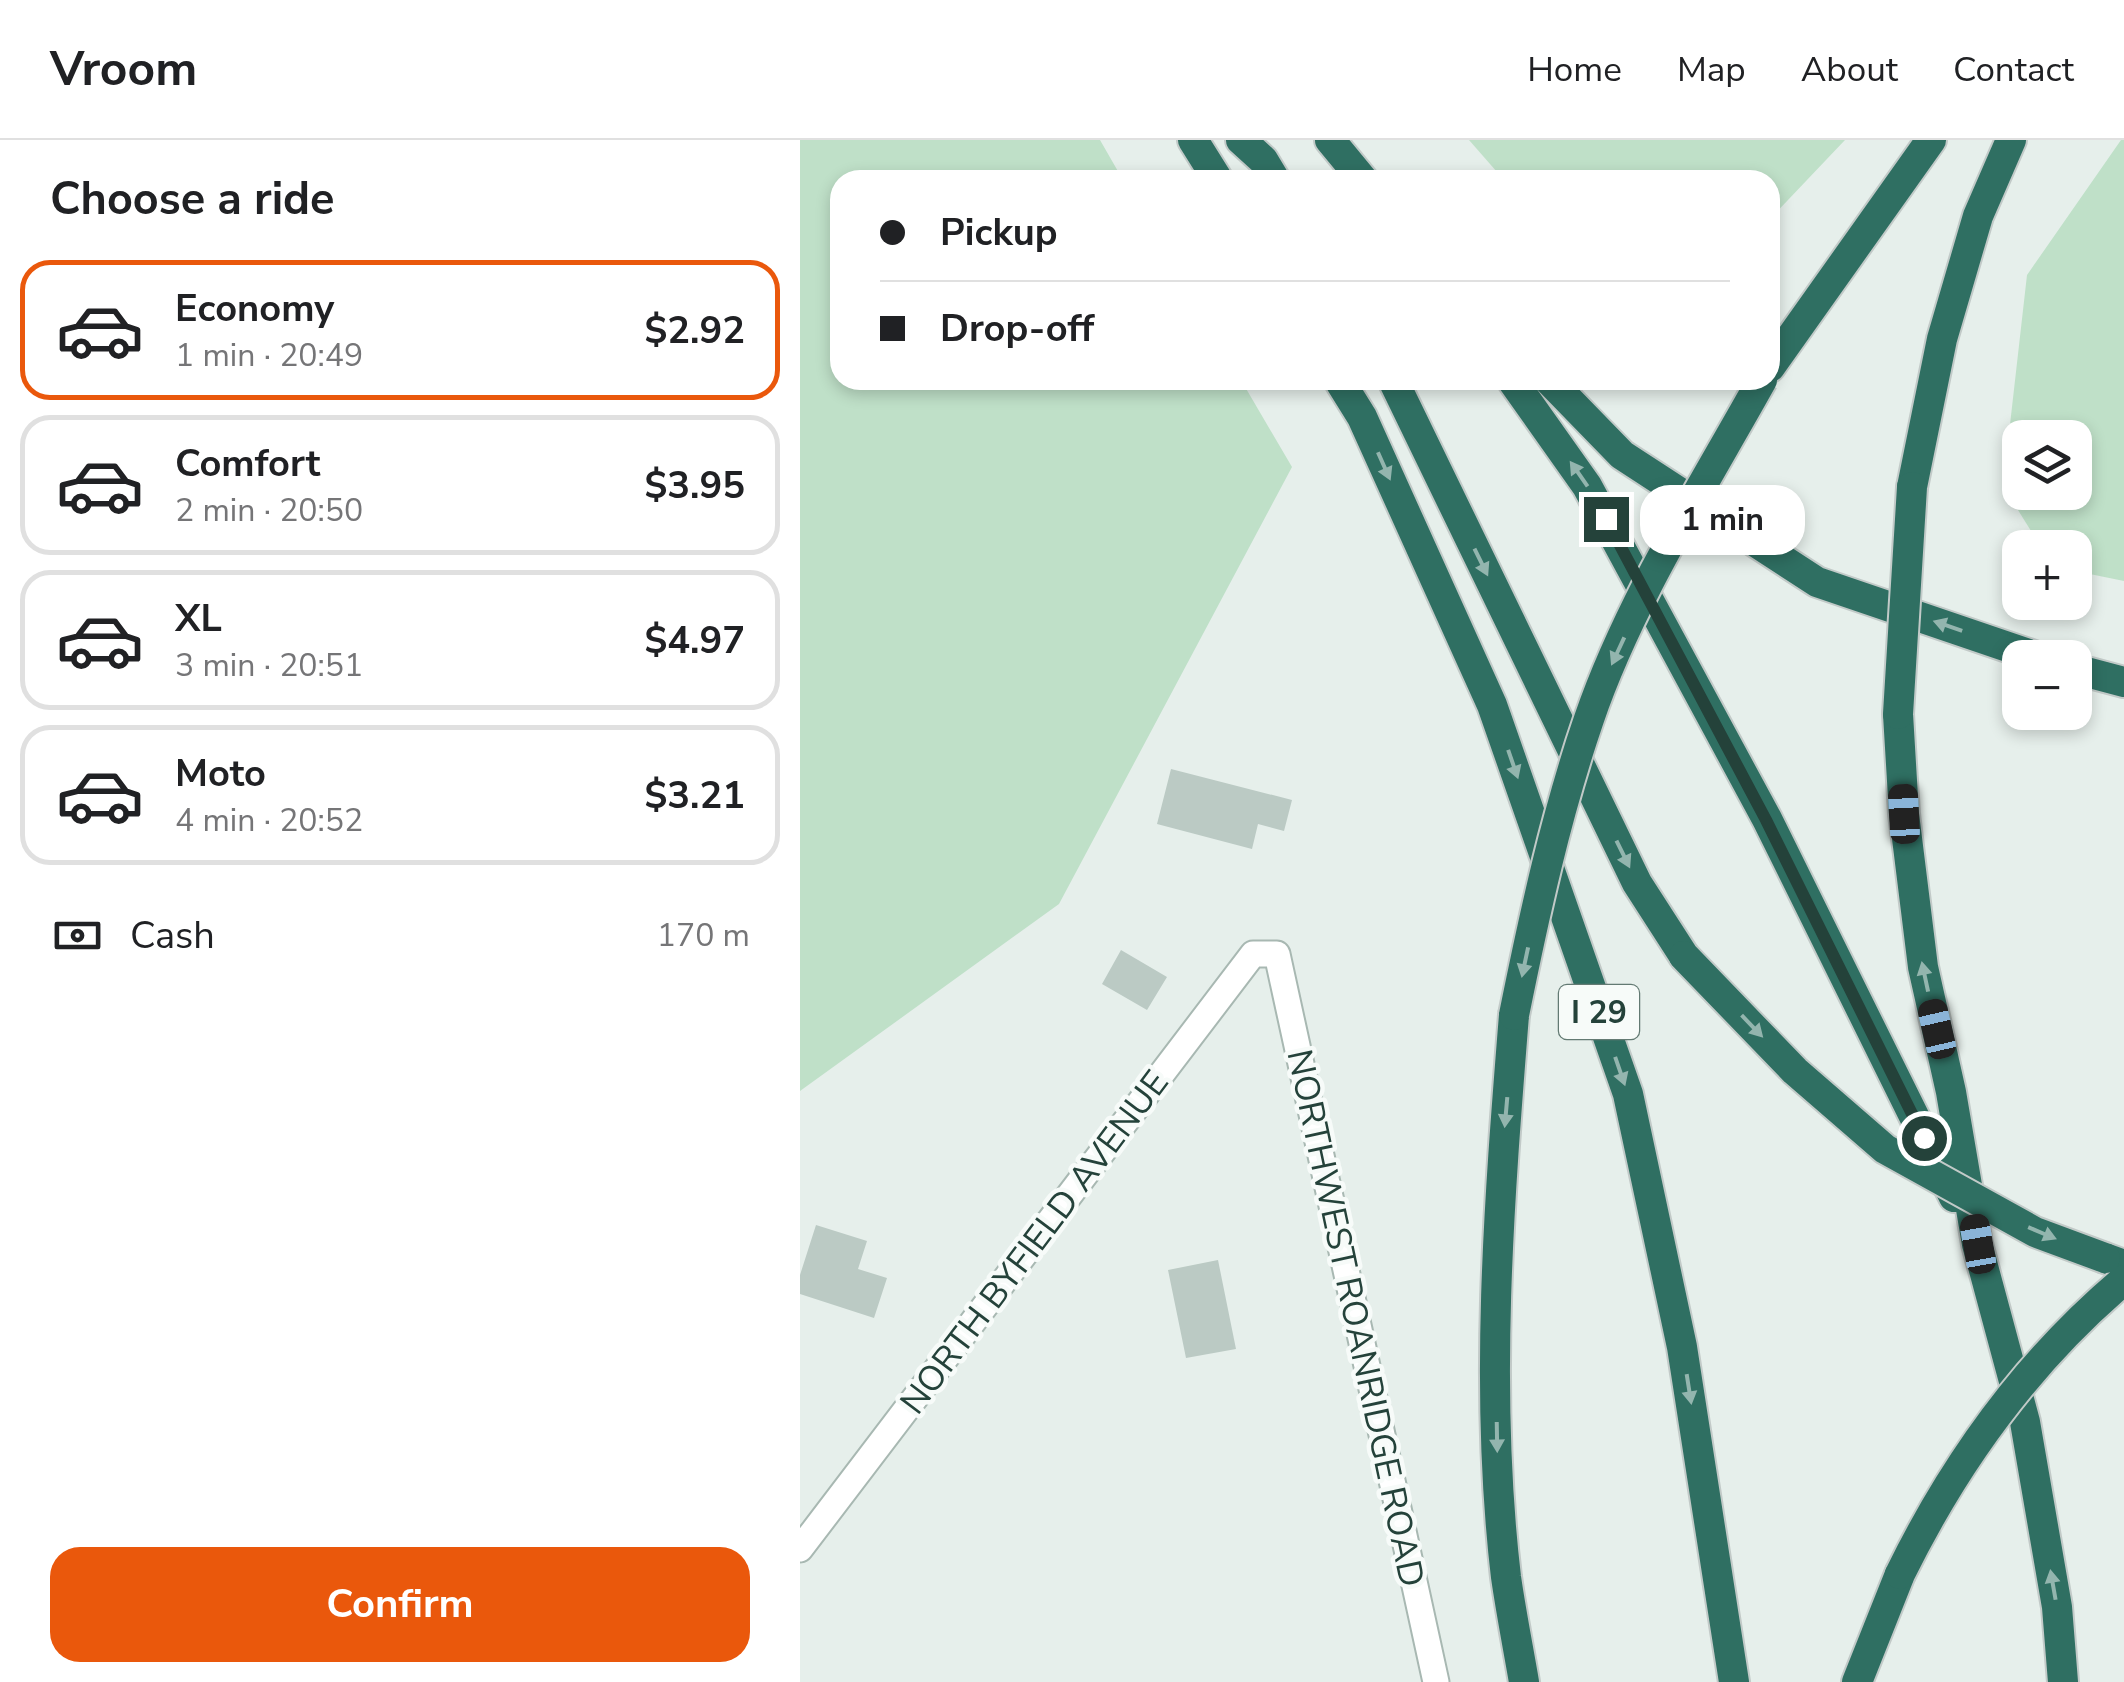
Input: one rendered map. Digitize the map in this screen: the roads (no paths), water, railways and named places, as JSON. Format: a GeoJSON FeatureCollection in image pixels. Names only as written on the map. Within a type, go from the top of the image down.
{"type":"FeatureCollection","features":[{"type":"Feature","properties":{"kind":"highway"},"geometry":{"type":"LineString","coordinates":[[1193,140],[1212,170]]}},
{"type":"Feature","properties":{"kind":"highway"},"geometry":{"type":"LineString","coordinates":[[1241,140],[1269,170]]}},
{"type":"Feature","properties":{"kind":"highway"},"geometry":{"type":"LineString","coordinates":[[1330,140],[1356,170]]}},
{"type":"Feature","properties":{"kind":"highway"},"geometry":{"type":"LineString","coordinates":[[1780,353],[1931,140]]}},
{"type":"Feature","properties":{"kind":"highway"},"geometry":{"type":"LineString","coordinates":[[2011,140],[1978,216],[1942,339],[1912,487],[1898,714],[1904,814],[1923,966],[1951,1092],[1978,1244],[2024,1422],[2057,1607],[2063,1682]]}},
{"type":"Feature","properties":{"kind":"highway","name":"I 29"},"geometry":{"type":"LineString","coordinates":[[1345,390],[1362,418],[1492,705],[1628,1094],[1682,1347],[1734,1682]]}},
{"type":"Feature","properties":{"kind":"highway"},"geometry":{"type":"LineString","coordinates":[[1397,390],[1637,883],[1684,956],[1794,1071],[1886,1150],[2035,1232],[2118,1268],[1972,1446],[1932,1510],[1900,1574],[1857,1682]]}},
{"type":"Feature","properties":{"kind":"highway"},"geometry":{"type":"LineString","coordinates":[[1519,390],[1588,486],[1766,820],[1978,1244]]}},
{"type":"Feature","properties":{"kind":"highway"},"geometry":{"type":"LineString","coordinates":[[1560,390],[1622,454],[1817,582],[2002,645]]}},
{"type":"Feature","properties":{"kind":"highway"},"geometry":{"type":"LineString","coordinates":[[1524,1682],[1506,1577],[1498,1464],[1496,1296],[1514,1015],[1556,830],[1589,718],[1662,558],[1757,390]]}},
{"type":"Feature","properties":{"kind":"highway"},"geometry":{"type":"LineString","coordinates":[[2092,674],[2124,682]]}},
{"type":"Feature","properties":{"kind":"street","name":"NORTH BYFIELD AVENUE"},"geometry":{"type":"LineString","coordinates":[[800,1549],[1253,954],[1277,954]]}},
{"type":"Feature","properties":{"kind":"street","name":"NORTHWEST ROANRIDGE ROAD"},"geometry":{"type":"LineString","coordinates":[[1277,954],[1436,1682]]}}]}
